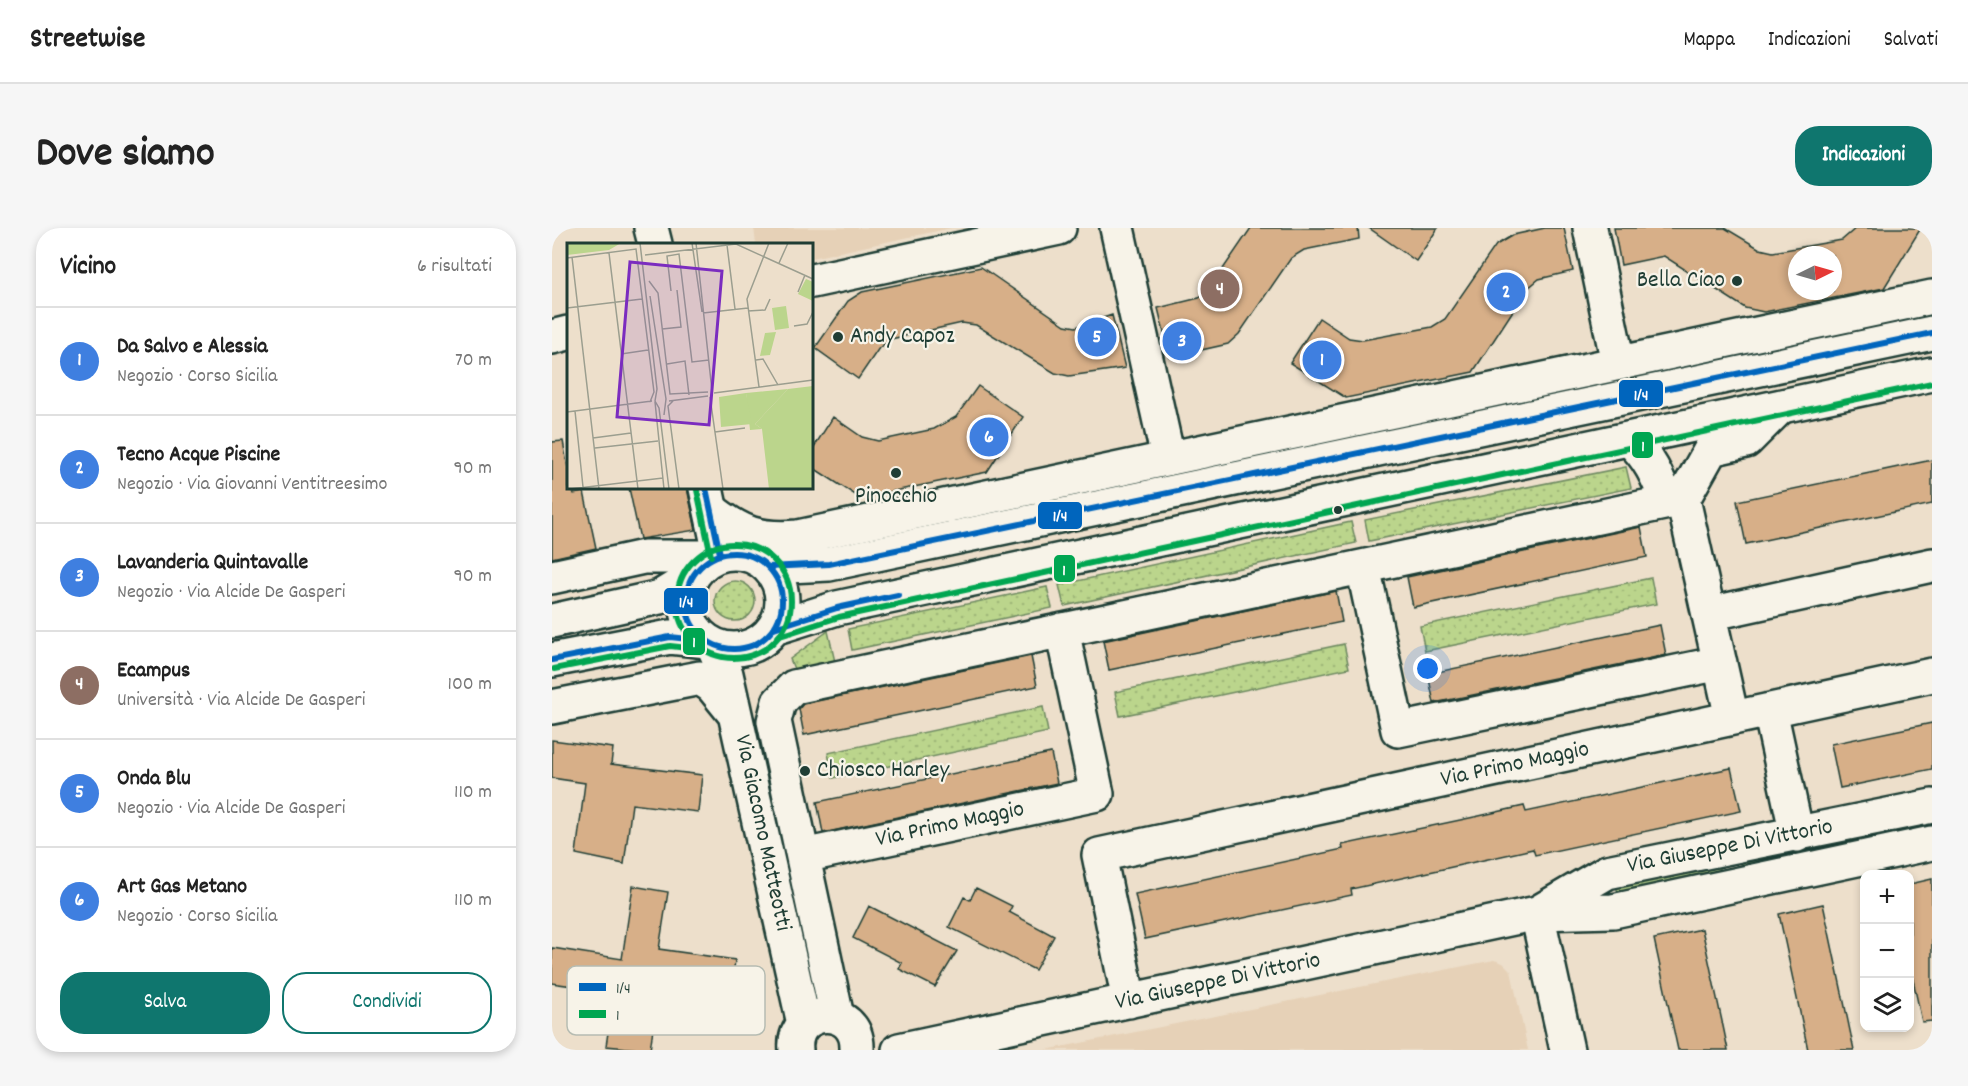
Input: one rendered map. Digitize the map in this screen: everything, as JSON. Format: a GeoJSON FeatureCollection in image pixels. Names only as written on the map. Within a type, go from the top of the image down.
{"type":"FeatureCollection","features":[{"type":"Feature","properties":{"kind":"street"},"geometry":{"type":"LineString","coordinates":[[651,228],[655,243]]}},
{"type":"Feature","properties":{"kind":"street"},"geometry":{"type":"LineString","coordinates":[[813,281],[1059,228]]}},
{"type":"Feature","properties":{"kind":"street"},"geometry":{"type":"LineString","coordinates":[[1117,228],[1168,458]]}},
{"type":"Feature","properties":{"kind":"street"},"geometry":{"type":"LineString","coordinates":[[1590,228],[1618,363]]}},
{"type":"Feature","properties":{"kind":"street"},"geometry":{"type":"LineString","coordinates":[[708,499],[730,525],[763,539],[798,537],[1931,297]]}},
{"type":"Feature","properties":{"kind":"street"},"geometry":{"type":"LineString","coordinates":[[1884,343],[1931,297]]}},
{"type":"Feature","properties":{"kind":"street"},"geometry":{"type":"LineString","coordinates":[[552,337],[567,333]]}},
{"type":"Feature","properties":{"kind":"street"},"geometry":{"type":"LineString","coordinates":[[768,567],[829,564],[1932,333]]}},
{"type":"Feature","properties":{"kind":"street"},"geometry":{"type":"LineString","coordinates":[[1706,345],[1755,370]]}},
{"type":"Feature","properties":{"kind":"street"},"geometry":{"type":"LineString","coordinates":[[774,628],[837,608],[1932,374]]}},
{"type":"Feature","properties":{"kind":"street"},"geometry":{"type":"LineString","coordinates":[[1525,418],[1564,375]]}},
{"type":"Feature","properties":{"kind":"street"},"geometry":{"type":"LineString","coordinates":[[1062,630],[1675,501],[1711,448],[1746,441],[1780,406]]}},
{"type":"Feature","properties":{"kind":"street"},"geometry":{"type":"LineString","coordinates":[[1629,439],[1643,451],[1675,501],[1709,614],[1732,718]]}},
{"type":"Feature","properties":{"kind":"street"},"geometry":{"type":"LineString","coordinates":[[708,499],[708,563],[686,595],[687,613],[695,629],[710,643]]}},
{"type":"Feature","properties":{"kind":"street"},"geometry":{"type":"LineString","coordinates":[[552,621],[660,597],[708,563],[738,552],[755,557],[768,567],[778,580],[782,596],[781,613],[774,628],[762,640],[746,648],[729,649],[710,643],[670,637],[552,660]]}},
{"type":"Feature","properties":{"kind":"street"},"geometry":{"type":"LineString","coordinates":[[552,577],[645,558],[708,563]]}},
{"type":"Feature","properties":{"kind":"street"},"geometry":{"type":"LineString","coordinates":[[1709,614],[1932,565]]}},
{"type":"Feature","properties":{"kind":"street"},"geometry":{"type":"LineString","coordinates":[[1363,567],[1398,730],[1720,663]]}},
{"type":"Feature","properties":{"kind":"street","name":"Via Giacomo Matteotti"},"geometry":{"type":"LineString","coordinates":[[837,1017],[774,721],[779,702],[794,687],[1062,630]]}},
{"type":"Feature","properties":{"kind":"street","name":"Via Primo Maggio"},"geometry":{"type":"LineString","coordinates":[[803,856],[1097,794],[1062,630]]}},
{"type":"Feature","properties":{"kind":"street","name":"Via Giacomo Matteotti"},"geometry":{"type":"LineString","coordinates":[[710,643],[726,674],[735,714],[793,1042]]}},
{"type":"Feature","properties":{"kind":"street","name":"Via Primo Maggio"},"geometry":{"type":"LineString","coordinates":[[1129,1001],[1099,855],[1932,675]]}},
{"type":"Feature","properties":{"kind":"street"},"geometry":{"type":"LineString","coordinates":[[552,707],[700,678],[712,686],[735,714]]}},
{"type":"Feature","properties":{"kind":"street"},"geometry":{"type":"LineString","coordinates":[[1770,710],[1797,835]]}},
{"type":"Feature","properties":{"kind":"street","name":"Via Giuseppe Di Vittorio"},"geometry":{"type":"LineString","coordinates":[[1537,913],[1607,872],[1932,806]]}},
{"type":"Feature","properties":{"kind":"street","name":"Via Giuseppe Di Vittorio"},"geometry":{"type":"LineString","coordinates":[[898,1050],[1537,913],[1613,911],[1932,843]]}},
{"type":"Feature","properties":{"kind":"street"},"geometry":{"type":"LineString","coordinates":[[1537,913],[1566,1050]]}},
{"type":"Feature","properties":{"kind":"street"},"geometry":{"type":"LineString","coordinates":[[793,1042],[815,1017],[837,1017],[851,1027],[856,1035],[857,1050]]}},
{"type":"Feature","properties":{"kind":"shaded area"},"geometry":{"type":"Polygon","coordinates":[[[754,228],[951,228],[813,258],[813,243],[756,243],[754,228]]]}},
{"type":"Feature","properties":{"kind":"shaded area"},"geometry":{"type":"Polygon","coordinates":[[[1494,960],[1503,963],[1511,971],[1528,1050],[1046,1050],[1494,960]]]}},
{"type":"Feature","properties":{"kind":"green space"},"geometry":{"type":"Polygon","coordinates":[[[1626,467],[1631,488],[1369,541],[1365,520],[1626,467]]]}},
{"type":"Feature","properties":{"kind":"green space"},"geometry":{"type":"Polygon","coordinates":[[[1351,522],[1356,543],[1064,606],[1059,585],[1351,522]]]}},
{"type":"Feature","properties":{"kind":"green space"},"geometry":{"type":"Polygon","coordinates":[[[1651,578],[1656,604],[1425,651],[1420,626],[1651,578]]]}},
{"type":"Feature","properties":{"kind":"green space"},"geometry":{"type":"Polygon","coordinates":[[[735,581],[743,582],[749,587],[754,593],[754,609],[749,615],[743,620],[735,621],[727,620],[721,615],[716,609],[715,601],[716,593],[721,587],[727,582],[735,581]]]}},
{"type":"Feature","properties":{"kind":"green space"},"geometry":{"type":"Polygon","coordinates":[[[1047,587],[1052,608],[852,650],[848,629],[1047,587]]]}},
{"type":"Feature","properties":{"kind":"green space"},"geometry":{"type":"Polygon","coordinates":[[[828,631],[835,662],[799,671],[794,669],[790,659],[828,631]]]}},
{"type":"Feature","properties":{"kind":"green space"},"geometry":{"type":"Polygon","coordinates":[[[1344,644],[1349,668],[1120,716],[1115,692],[1344,644]]]}},
{"type":"Feature","properties":{"kind":"green space"},"geometry":{"type":"Polygon","coordinates":[[[1043,707],[1048,732],[833,778],[828,753],[1043,707]]]}},
{"type":"Feature","properties":{"kind":"green space"},"geometry":{"type":"Polygon","coordinates":[[[1932,819],[1932,830],[1742,869],[1741,863],[1746,860],[1932,819]]]}},
{"type":"Feature","properties":{"kind":"green space"},"geometry":{"type":"Polygon","coordinates":[[[1714,865],[1722,870],[1719,875],[1618,897],[1617,889],[1621,886],[1714,865]]]}},
{"type":"Feature","properties":{"kind":"building"},"geometry":{"type":"Polygon","coordinates":[[[1251,228],[1358,228],[1359,239],[1304,250],[1291,258],[1239,334],[1228,344],[1170,357],[1158,308],[1199,298],[1208,291],[1251,228]]]}},
{"type":"Feature","properties":{"kind":"building"},"geometry":{"type":"Polygon","coordinates":[[[1369,228],[1438,228],[1416,261],[1369,228]]]}},
{"type":"Feature","properties":{"kind":"building"},"geometry":{"type":"Polygon","coordinates":[[[1545,228],[1564,228],[1573,271],[1539,279],[1527,289],[1473,372],[1346,398],[1290,363],[1319,318],[1349,338],[1363,340],[1432,327],[1445,319],[1496,245],[1513,235],[1545,228]]]}},
{"type":"Feature","properties":{"kind":"building"},"geometry":{"type":"Polygon","coordinates":[[[1614,228],[1725,228],[1760,249],[1773,252],[1788,249],[1788,300],[1824,300],[1764,312],[1745,308],[1664,256],[1621,265],[1614,228]]]}},
{"type":"Feature","properties":{"kind":"building"},"geometry":{"type":"Polygon","coordinates":[[[1856,228],[1921,228],[1884,288],[1842,296],[1842,246],[1808,246],[1842,240],[1856,228]]]}},
{"type":"Feature","properties":{"kind":"building"},"geometry":{"type":"Polygon","coordinates":[[[981,267],[1065,325],[1076,327],[1112,315],[1125,368],[1069,376],[1055,373],[976,325],[962,323],[891,339],[879,348],[858,379],[815,348],[848,301],[862,292],[981,267]]]}},
{"type":"Feature","properties":{"kind":"building"},"geometry":{"type":"Polygon","coordinates":[[[978,386],[1023,417],[987,472],[860,498],[813,468],[813,448],[833,417],[862,437],[878,441],[934,429],[956,417],[978,386]]]}},
{"type":"Feature","properties":{"kind":"building"},"geometry":{"type":"Polygon","coordinates":[[[563,441],[567,463],[567,489],[572,489],[574,494],[584,492],[596,548],[552,558],[552,442],[563,441]]]}},
{"type":"Feature","properties":{"kind":"building"},"geometry":{"type":"Polygon","coordinates":[[[1932,460],[1932,504],[1746,544],[1737,501],[1932,460]]]}},
{"type":"Feature","properties":{"kind":"building"},"geometry":{"type":"Polygon","coordinates":[[[629,489],[687,489],[696,530],[640,539],[629,489]]]}},
{"type":"Feature","properties":{"kind":"building"},"geometry":{"type":"Polygon","coordinates":[[[1641,527],[1647,557],[1413,607],[1407,577],[1641,527]]]}},
{"type":"Feature","properties":{"kind":"building"},"geometry":{"type":"Polygon","coordinates":[[[1336,591],[1342,622],[1109,670],[1103,641],[1336,591]]]}},
{"type":"Feature","properties":{"kind":"building"},"geometry":{"type":"Polygon","coordinates":[[[1660,625],[1666,655],[1434,703],[1428,674],[1660,625]]]}},
{"type":"Feature","properties":{"kind":"building"},"geometry":{"type":"Polygon","coordinates":[[[1031,656],[1037,686],[804,735],[799,709],[803,704],[1031,656]]]}},
{"type":"Feature","properties":{"kind":"building"},"geometry":{"type":"Polygon","coordinates":[[[1932,723],[1932,769],[1840,788],[1831,744],[1932,723]]]}},
{"type":"Feature","properties":{"kind":"building"},"geometry":{"type":"Polygon","coordinates":[[[552,740],[613,748],[611,764],[702,775],[698,812],[632,804],[624,864],[576,854],[585,783],[552,778],[552,740]]]}},
{"type":"Feature","properties":{"kind":"building"},"geometry":{"type":"Polygon","coordinates":[[[1051,753],[1057,783],[823,833],[817,802],[1051,753]]]}},
{"type":"Feature","properties":{"kind":"building"},"geometry":{"type":"Polygon","coordinates":[[[1731,768],[1741,811],[1535,855],[1533,849],[1351,889],[1352,895],[1145,939],[1135,894],[1343,849],[1342,845],[1524,806],[1526,812],[1731,768]]]}},
{"type":"Feature","properties":{"kind":"building"},"geometry":{"type":"Polygon","coordinates":[[[1932,879],[1932,1021],[1922,1022],[1914,985],[1914,883],[1932,879]]]}},
{"type":"Feature","properties":{"kind":"building"},"geometry":{"type":"Polygon","coordinates":[[[633,886],[668,892],[659,949],[735,960],[734,966],[567,966],[567,985],[552,983],[552,948],[622,959],[633,886]]]}},
{"type":"Feature","properties":{"kind":"building"},"geometry":{"type":"Polygon","coordinates":[[[976,888],[1012,906],[1009,912],[1054,936],[1035,970],[949,927],[964,897],[970,900],[976,888]]]}},
{"type":"Feature","properties":{"kind":"building"},"geometry":{"type":"Polygon","coordinates":[[[1823,904],[1854,1050],[1808,1050],[1779,914],[1823,904]]]}},
{"type":"Feature","properties":{"kind":"building"},"geometry":{"type":"Polygon","coordinates":[[[869,906],[957,951],[935,987],[899,969],[902,963],[853,938],[869,906]]]}},
{"type":"Feature","properties":{"kind":"building"},"geometry":{"type":"Polygon","coordinates":[[[1702,929],[1728,1050],[1678,1050],[1654,939],[1702,929]]]}},
{"type":"Feature","properties":{"kind":"building"},"geometry":{"type":"Polygon","coordinates":[[[608,1035],[652,1035],[650,1050],[606,1046],[608,1035]]]}},
{"type":"Feature","properties":{"kind":"transit line","name":"1/4"},"geometry":{"type":"LineString","coordinates":[[768,567],[829,564],[1932,333]]}},
{"type":"Feature","properties":{"kind":"transit line","name":"1"},"geometry":{"type":"LineString","coordinates":[[777,637],[839,617],[1932,383]]}},
{"type":"Feature","properties":{"kind":"transit line","name":"1/4"},"geometry":{"type":"LineString","coordinates":[[706,489],[720,554]]}},
{"type":"Feature","properties":{"kind":"transit line","name":"1"},"geometry":{"type":"LineString","coordinates":[[697,490],[711,556]]}},
{"type":"Feature","properties":{"kind":"transit line","name":"1"},"geometry":{"type":"LineString","coordinates":[[734,544],[756,548],[774,561],[787,579],[791,601],[787,623],[774,641],[756,654],[734,658],[712,654],[694,641],[681,623],[677,601],[681,579],[694,561],[712,548],[734,544]]}},
{"type":"Feature","properties":{"kind":"transit line","name":"1/4"},"geometry":{"type":"LineString","coordinates":[[734,553],[752,557],[768,567],[778,583],[782,601],[778,619],[768,635],[752,645],[734,649],[716,645],[700,635],[690,619],[686,601],[690,583],[700,567],[716,557],[734,553]]}},
{"type":"Feature","properties":{"kind":"transit line","name":"1/4"},"geometry":{"type":"LineString","coordinates":[[774,628],[837,608],[898,595]]}},
{"type":"Feature","properties":{"kind":"transit line","name":"1/4"},"geometry":{"type":"LineString","coordinates":[[552,660],[670,637],[707,641]]}},
{"type":"Feature","properties":{"kind":"transit line","name":"1"},"geometry":{"type":"LineString","coordinates":[[554,669],[670,646],[706,650]]}},
{"type":"Feature","properties":{"kind":"place","name":"Bella Ciao"},"geometry":{"type":"Point","coordinates":[1737,281]}},
{"type":"Feature","properties":{"kind":"place","name":"Ecampus"},"geometry":{"type":"Point","coordinates":[1220,289]}},
{"type":"Feature","properties":{"kind":"place","name":"Tecno Acque Piscine"},"geometry":{"type":"Point","coordinates":[1506,292]}},
{"type":"Feature","properties":{"kind":"place","name":"Andy Capoz"},"geometry":{"type":"Point","coordinates":[838,337]}},
{"type":"Feature","properties":{"kind":"place","name":"Onda Blu"},"geometry":{"type":"Point","coordinates":[1097,337]}},
{"type":"Feature","properties":{"kind":"place","name":"Lavanderia Quintavalle"},"geometry":{"type":"Point","coordinates":[1182,341]}},
{"type":"Feature","properties":{"kind":"place","name":"Da Salvo e Alessia"},"geometry":{"type":"Point","coordinates":[1322,360]}},
{"type":"Feature","properties":{"kind":"place","name":"Art Gas Metano"},"geometry":{"type":"Point","coordinates":[989,437]}},
{"type":"Feature","properties":{"kind":"place","name":"Pinocchio"},"geometry":{"type":"Point","coordinates":[896,473]}},
{"type":"Feature","properties":{"kind":"place","name":"Chiosco Harley"},"geometry":{"type":"Point","coordinates":[805,771]}}]}
